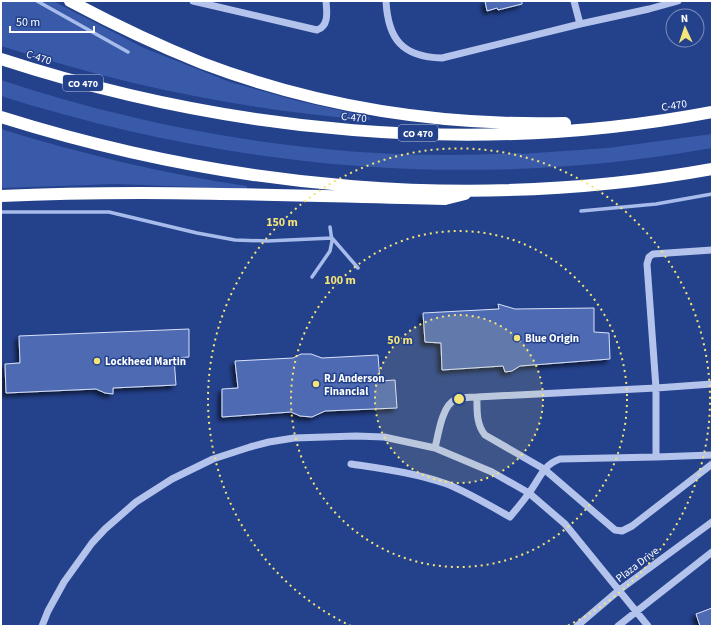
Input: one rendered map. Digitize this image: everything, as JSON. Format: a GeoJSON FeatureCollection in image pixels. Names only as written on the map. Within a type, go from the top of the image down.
{"type":"FeatureCollection","features":[{"type":"Feature","properties":{"kind":"highway"},"geometry":{"type":"LineString","coordinates":[[70,1],[147,40],[212,67],[291,92],[368,109],[446,119],[500,123],[566,123],[600,121],[658,114],[686,117]]}},
{"type":"Feature","properties":{"kind":"highway","name":"C-470"},"geometry":{"type":"LineString","coordinates":[[1,59],[85,84],[175,105],[258,120],[350,130],[435,134],[504,134],[610,127],[712,112]]}},
{"type":"Feature","properties":{"kind":"highway"},"geometry":{"type":"LineString","coordinates":[[1,117],[110,148],[182,163],[242,174],[359,187],[422,190],[538,188],[609,183],[712,169]]}},
{"type":"Feature","properties":{"kind":"highway"},"geometry":{"type":"LineString","coordinates":[[1,196],[75,193],[170,193],[445,199],[484,190]]}},
{"type":"Feature","properties":{"kind":"street"},"geometry":{"type":"LineString","coordinates":[[193,1],[317,30],[325,25],[327,12],[326,1]]}},
{"type":"Feature","properties":{"kind":"street"},"geometry":{"type":"LineString","coordinates":[[386,1],[387,16],[397,41],[421,57],[442,58],[678,1]]}},
{"type":"Feature","properties":{"kind":"street"},"geometry":{"type":"LineString","coordinates":[[574,1],[580,24]]}},
{"type":"Feature","properties":{"kind":"street"},"geometry":{"type":"LineString","coordinates":[[656,457],[656,388],[647,264],[649,258],[653,254],[712,250]]}},
{"type":"Feature","properties":{"kind":"street"},"geometry":{"type":"LineString","coordinates":[[435,448],[443,415],[451,401],[457,399],[712,384]]}},
{"type":"Feature","properties":{"kind":"street"},"geometry":{"type":"LineString","coordinates":[[476,397],[477,416],[480,429],[485,435],[544,469],[615,530],[622,531],[632,526],[712,464]]}},
{"type":"Feature","properties":{"kind":"street"},"geometry":{"type":"LineString","coordinates":[[42,626],[48,611],[64,582],[87,549],[105,529],[142,498],[188,470],[213,459],[243,449],[269,442],[294,438],[331,436],[384,437],[435,448],[492,472],[529,493],[565,524],[648,626]]}},
{"type":"Feature","properties":{"kind":"street"},"geometry":{"type":"LineString","coordinates":[[351,464],[399,471],[432,480],[465,492],[510,517],[529,493],[544,469],[554,461],[560,459],[712,455]]}},
{"type":"Feature","properties":{"kind":"street","name":"Plaza Drive"},"geometry":{"type":"LineString","coordinates":[[577,626],[618,591],[712,522]]}},
{"type":"Feature","properties":{"kind":"street"},"geometry":{"type":"LineString","coordinates":[[618,626],[712,552]]}},
{"type":"Feature","properties":{"kind":"shaded area"},"geometry":{"type":"Polygon","coordinates":[[[1,1],[53,1],[144,48],[230,82],[298,101],[370,117],[370,120],[276,110],[184,94],[93,73],[1,46],[1,1]]]}},
{"type":"Feature","properties":{"kind":"shaded area"},"geometry":{"type":"Polygon","coordinates":[[[1,80],[128,116],[192,130],[257,141],[323,149],[389,154],[521,154],[608,148],[712,134],[712,148],[622,161],[532,168],[442,170],[353,166],[264,156],[176,141],[88,121],[1,96],[1,80]]]}},
{"type":"Feature","properties":{"kind":"shaded area"},"geometry":{"type":"Polygon","coordinates":[[[1,129],[62,147],[123,162],[185,176],[247,186],[247,189],[116,184],[1,188],[1,129]]]}},
{"type":"Feature","properties":{"kind":"building"},"geometry":{"type":"Polygon","coordinates":[[[485,1],[522,1],[522,4],[487,11],[485,1]]]}},
{"type":"Feature","properties":{"kind":"building","name":"Blue Origin"},"geometry":{"type":"Polygon","coordinates":[[[498,304],[515,309],[594,308],[594,332],[609,333],[610,359],[520,366],[512,371],[505,372],[503,366],[442,370],[441,343],[425,342],[423,313],[499,309],[498,304]]]}},
{"type":"Feature","properties":{"kind":"building","name":"Lockheed Martin"},"geometry":{"type":"Polygon","coordinates":[[[189,329],[189,357],[174,358],[176,385],[113,388],[113,394],[105,393],[96,389],[6,393],[5,364],[20,363],[19,336],[189,329]]]}},
{"type":"Feature","properties":{"kind":"building","name":"RJ Anderson Financial"},"geometry":{"type":"Polygon","coordinates":[[[301,354],[311,354],[322,358],[378,355],[380,381],[395,380],[397,408],[325,411],[312,417],[300,416],[291,412],[222,417],[222,389],[238,388],[235,361],[293,358],[301,354]]]}},
{"type":"Feature","properties":{"kind":"building"},"geometry":{"type":"Polygon","coordinates":[[[712,608],[712,626],[700,626],[696,614],[712,608]]]}},
{"type":"Feature","properties":{"kind":"waterway"},"geometry":{"type":"LineString","coordinates":[[37,1],[128,52]]}},
{"type":"Feature","properties":{"kind":"waterway"},"geometry":{"type":"LineString","coordinates":[[581,211],[656,204],[712,194]]}},
{"type":"Feature","properties":{"kind":"waterway"},"geometry":{"type":"LineString","coordinates":[[1,212],[109,212],[197,233],[235,240],[267,241],[332,238],[358,268]]}},
{"type":"Feature","properties":{"kind":"waterway"},"geometry":{"type":"LineString","coordinates":[[312,277],[330,251],[332,241],[330,227]]}},
{"type":"Feature","properties":{"kind":"place","name":"Blue Origin"},"geometry":{"type":"Point","coordinates":[517,338]}},
{"type":"Feature","properties":{"kind":"place","name":"Lockheed Martin"},"geometry":{"type":"Point","coordinates":[97,361]}},
{"type":"Feature","properties":{"kind":"place","name":"RJ Anderson Financial"},"geometry":{"type":"Point","coordinates":[316,384]}}]}
